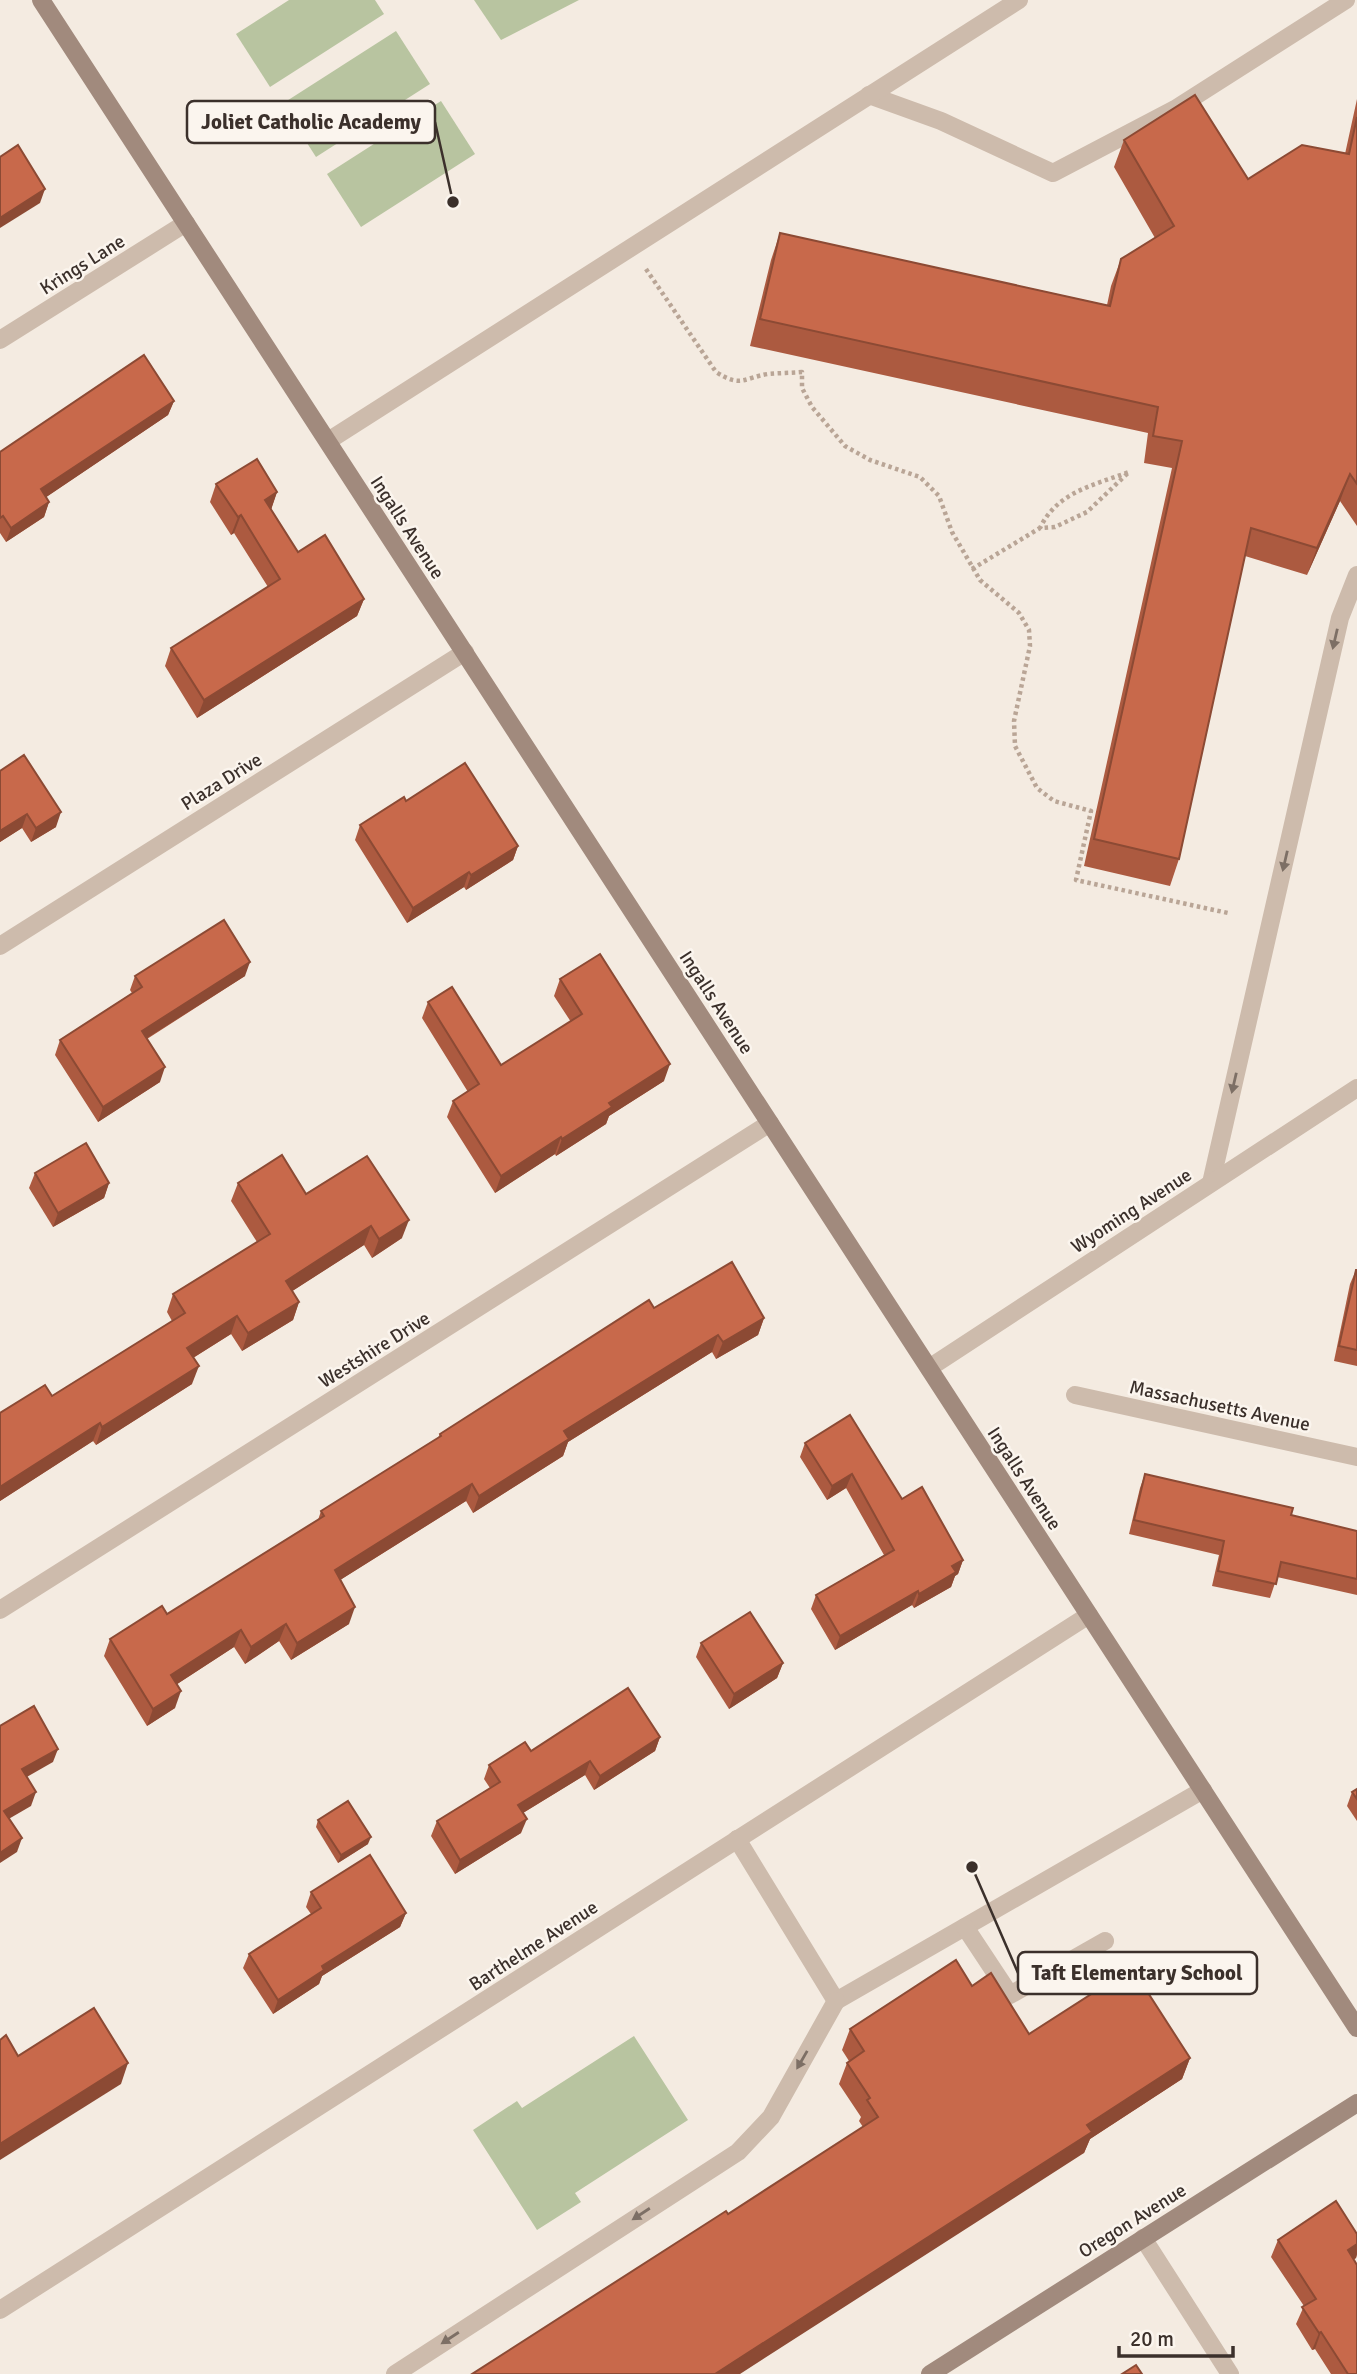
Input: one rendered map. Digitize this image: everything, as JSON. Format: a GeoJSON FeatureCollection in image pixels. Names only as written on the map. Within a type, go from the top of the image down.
{"type":"FeatureCollection","features":[{"type":"Feature","properties":{"kind":"street","name":"Ingalls Avenue"},"geometry":{"type":"LineString","coordinates":[[41,0],[1357,2028]]}},
{"type":"Feature","properties":{"kind":"street"},"geometry":{"type":"LineString","coordinates":[[328,441],[1018,0]]}},
{"type":"Feature","properties":{"kind":"street"},"geometry":{"type":"LineString","coordinates":[[869,95],[941,121],[1053,173],[1175,109],[1346,0]]}},
{"type":"Feature","properties":{"kind":"street","name":"Krings Lane"},"geometry":{"type":"LineString","coordinates":[[0,340],[186,223]]}},
{"type":"Feature","properties":{"kind":"street"},"geometry":{"type":"LineString","coordinates":[[1211,1183],[1340,618],[1357,575]]}},
{"type":"Feature","properties":{"kind":"street","name":"Plaza Drive"},"geometry":{"type":"LineString","coordinates":[[0,946],[465,652]]}},
{"type":"Feature","properties":{"kind":"street","name":"Wyoming Avenue"},"geometry":{"type":"LineString","coordinates":[[929,1368],[1357,1088]]}},
{"type":"Feature","properties":{"kind":"street","name":"Westshire Drive"},"geometry":{"type":"LineString","coordinates":[[0,1610],[770,1123]]}},
{"type":"Feature","properties":{"kind":"street","name":"Massachusetts Avenue"},"geometry":{"type":"LineString","coordinates":[[1075,1395],[1357,1457]]}},
{"type":"Feature","properties":{"kind":"street","name":"Barthelme Avenue"},"geometry":{"type":"LineString","coordinates":[[0,2310],[1089,1615]]}},
{"type":"Feature","properties":{"kind":"street"},"geometry":{"type":"LineString","coordinates":[[395,2374],[738,2152],[771,2116],[836,2001],[1203,1790]]}},
{"type":"Feature","properties":{"kind":"street"},"geometry":{"type":"LineString","coordinates":[[737,1839],[836,2001]]}},
{"type":"Feature","properties":{"kind":"street"},"geometry":{"type":"LineString","coordinates":[[965,1927],[1010,1995],[1105,1941]]}},
{"type":"Feature","properties":{"kind":"street","name":"Oregon Avenue"},"geometry":{"type":"LineString","coordinates":[[930,2374],[1357,2103]]}},
{"type":"Feature","properties":{"kind":"street"},"geometry":{"type":"LineString","coordinates":[[1143,2238],[1230,2374]]}},
{"type":"Feature","properties":{"kind":"path"},"geometry":{"type":"LineString","coordinates":[[643,265],[716,372],[729,380],[746,381],[765,375],[802,372],[803,388],[812,407],[845,446],[870,460],[920,477],[939,496],[952,532],[972,569],[980,580],[1019,613],[1029,630],[1030,646],[1014,721],[1015,746],[1037,788],[1054,801],[1091,811],[1076,880],[1228,913]]}},
{"type":"Feature","properties":{"kind":"path"},"geometry":{"type":"LineString","coordinates":[[972,569],[1040,528],[1055,527],[1087,512],[1129,472],[1073,492],[1046,514],[1040,528]]}},
{"type":"Feature","properties":{"kind":"green space"},"geometry":{"type":"Polygon","coordinates":[[[289,0],[375,0],[384,14],[270,87],[236,34],[289,0]]]}},
{"type":"Feature","properties":{"kind":"green space"},"geometry":{"type":"Polygon","coordinates":[[[474,0],[579,0],[501,40],[474,0]]]}},
{"type":"Feature","properties":{"kind":"green space"},"geometry":{"type":"Polygon","coordinates":[[[396,31],[430,84],[316,157],[282,104],[396,31]]]}},
{"type":"Feature","properties":{"kind":"green space"},"geometry":{"type":"Polygon","coordinates":[[[441,101],[475,154],[361,227],[327,174],[441,101]]]}},
{"type":"Feature","properties":{"kind":"green space"},"geometry":{"type":"Polygon","coordinates":[[[634,2036],[688,2120],[575,2193],[581,2202],[537,2230],[473,2130],[517,2101],[522,2108],[634,2036]]]}},
{"type":"Feature","properties":{"kind":"building"},"geometry":{"type":"Polygon","coordinates":[[[1195,95],[1248,179],[1302,145],[1349,154],[1357,117],[1357,484],[1350,474],[1317,548],[1251,528],[1179,859],[1094,839],[1182,441],[1153,436],[1158,407],[760,319],[780,233],[1110,306],[1121,259],[1174,226],[1124,140],[1195,95]]]}},
{"type":"Feature","properties":{"kind":"building"},"geometry":{"type":"Polygon","coordinates":[[[18,145],[45,189],[0,218],[0,157],[18,145]]]}},
{"type":"Feature","properties":{"kind":"building"},"geometry":{"type":"Polygon","coordinates":[[[144,355],[174,401],[41,489],[49,502],[11,528],[3,516],[0,518],[0,452],[144,355]]]}},
{"type":"Feature","properties":{"kind":"building"},"geometry":{"type":"Polygon","coordinates":[[[257,459],[277,492],[265,500],[298,552],[325,535],[364,599],[204,700],[171,648],[280,579],[241,515],[238,517],[216,484],[257,459]]]}},
{"type":"Feature","properties":{"kind":"building"},"geometry":{"type":"Polygon","coordinates":[[[24,755],[61,812],[36,828],[27,814],[0,831],[0,771],[24,755]]]}},
{"type":"Feature","properties":{"kind":"building"},"geometry":{"type":"Polygon","coordinates":[[[465,763],[518,846],[471,875],[469,872],[413,908],[360,825],[404,797],[406,801],[465,763]]]}},
{"type":"Feature","properties":{"kind":"building"},"geometry":{"type":"Polygon","coordinates":[[[224,920],[250,962],[142,1031],[165,1067],[103,1107],[60,1040],[142,987],[135,976],[224,920]]]}},
{"type":"Feature","properties":{"kind":"building"},"geometry":{"type":"Polygon","coordinates":[[[600,954],[670,1064],[609,1103],[612,1107],[501,1176],[453,1101],[479,1084],[428,1002],[452,987],[501,1065],[582,1014],[560,979],[600,954]]]}},
{"type":"Feature","properties":{"kind":"building"},"geometry":{"type":"Polygon","coordinates":[[[86,1143],[109,1183],[58,1213],[35,1173],[86,1143]]]}},
{"type":"Feature","properties":{"kind":"building"},"geometry":{"type":"Polygon","coordinates":[[[282,1155],[306,1194],[367,1156],[409,1220],[379,1239],[371,1226],[286,1281],[299,1302],[248,1333],[237,1316],[187,1348],[199,1366],[102,1427],[100,1423],[0,1487],[0,1413],[45,1385],[52,1396],[185,1313],[173,1294],[270,1234],[238,1183],[282,1155]]]}},
{"type":"Feature","properties":{"kind":"building"},"geometry":{"type":"Polygon","coordinates":[[[732,1262],[764,1318],[723,1342],[718,1335],[564,1431],[569,1439],[479,1496],[472,1484],[335,1570],[355,1607],[297,1643],[286,1624],[251,1647],[241,1630],[171,1675],[181,1691],[153,1709],[110,1639],[162,1606],[167,1614],[324,1516],[321,1511],[649,1300],[654,1308],[732,1262]]]}},
{"type":"Feature","properties":{"kind":"building"},"geometry":{"type":"Polygon","coordinates":[[[1357,1270],[1357,1350],[1339,1346],[1357,1270]]]}},
{"type":"Feature","properties":{"kind":"building"},"geometry":{"type":"Polygon","coordinates":[[[850,1415],[902,1499],[922,1487],[963,1560],[952,1566],[956,1572],[840,1636],[816,1595],[894,1550],[852,1474],[832,1486],[805,1443],[850,1415]]]}},
{"type":"Feature","properties":{"kind":"building"},"geometry":{"type":"Polygon","coordinates":[[[1145,1474],[1293,1508],[1291,1515],[1357,1531],[1357,1579],[1281,1562],[1276,1584],[1218,1571],[1224,1541],[1134,1520],[1145,1474]]]}},
{"type":"Feature","properties":{"kind":"building"},"geometry":{"type":"Polygon","coordinates":[[[750,1612],[783,1663],[734,1694],[701,1643],[750,1612]]]}},
{"type":"Feature","properties":{"kind":"building"},"geometry":{"type":"Polygon","coordinates":[[[628,1688],[660,1737],[600,1776],[590,1761],[518,1805],[527,1819],[460,1860],[437,1821],[500,1782],[489,1765],[525,1742],[531,1751],[628,1688]]]}},
{"type":"Feature","properties":{"kind":"building"},"geometry":{"type":"Polygon","coordinates":[[[34,1706],[58,1749],[22,1769],[36,1792],[4,1811],[22,1838],[0,1853],[0,1726],[34,1706]]]}},
{"type":"Feature","properties":{"kind":"building"},"geometry":{"type":"Polygon","coordinates":[[[348,1801],[371,1837],[341,1855],[318,1820],[348,1801]]]}},
{"type":"Feature","properties":{"kind":"building"},"geometry":{"type":"Polygon","coordinates":[[[370,1855],[406,1913],[322,1966],[324,1970],[278,2000],[249,1954],[321,1908],[311,1892],[370,1855]]]}},
{"type":"Feature","properties":{"kind":"building"},"geometry":{"type":"Polygon","coordinates":[[[956,1960],[972,1986],[991,1973],[1029,2034],[1132,1968],[1190,2058],[1087,2125],[1092,2132],[715,2374],[472,2374],[878,2117],[867,2100],[870,2098],[847,2063],[864,2051],[850,2029],[956,1960]]]}},
{"type":"Feature","properties":{"kind":"building"},"geometry":{"type":"Polygon","coordinates":[[[94,2008],[128,2063],[0,2144],[0,2040],[6,2035],[18,2056],[94,2008]]]}},
{"type":"Feature","properties":{"kind":"building"},"geometry":{"type":"Polygon","coordinates":[[[1336,2201],[1357,2234],[1357,2244],[1348,2250],[1357,2265],[1357,2374],[1348,2374],[1302,2307],[1316,2299],[1278,2240],[1336,2201]]]}},
{"type":"Feature","properties":{"kind":"building"},"geometry":{"type":"Polygon","coordinates":[[[1136,2365],[1142,2374],[1122,2374],[1136,2365]]]}},
{"type":"Feature","properties":{"kind":"place","name":"Joliet Catholic Academy"},"geometry":{"type":"Point","coordinates":[453,202]}},
{"type":"Feature","properties":{"kind":"place","name":"Taft Elementary School"},"geometry":{"type":"Point","coordinates":[972,1867]}}]}
